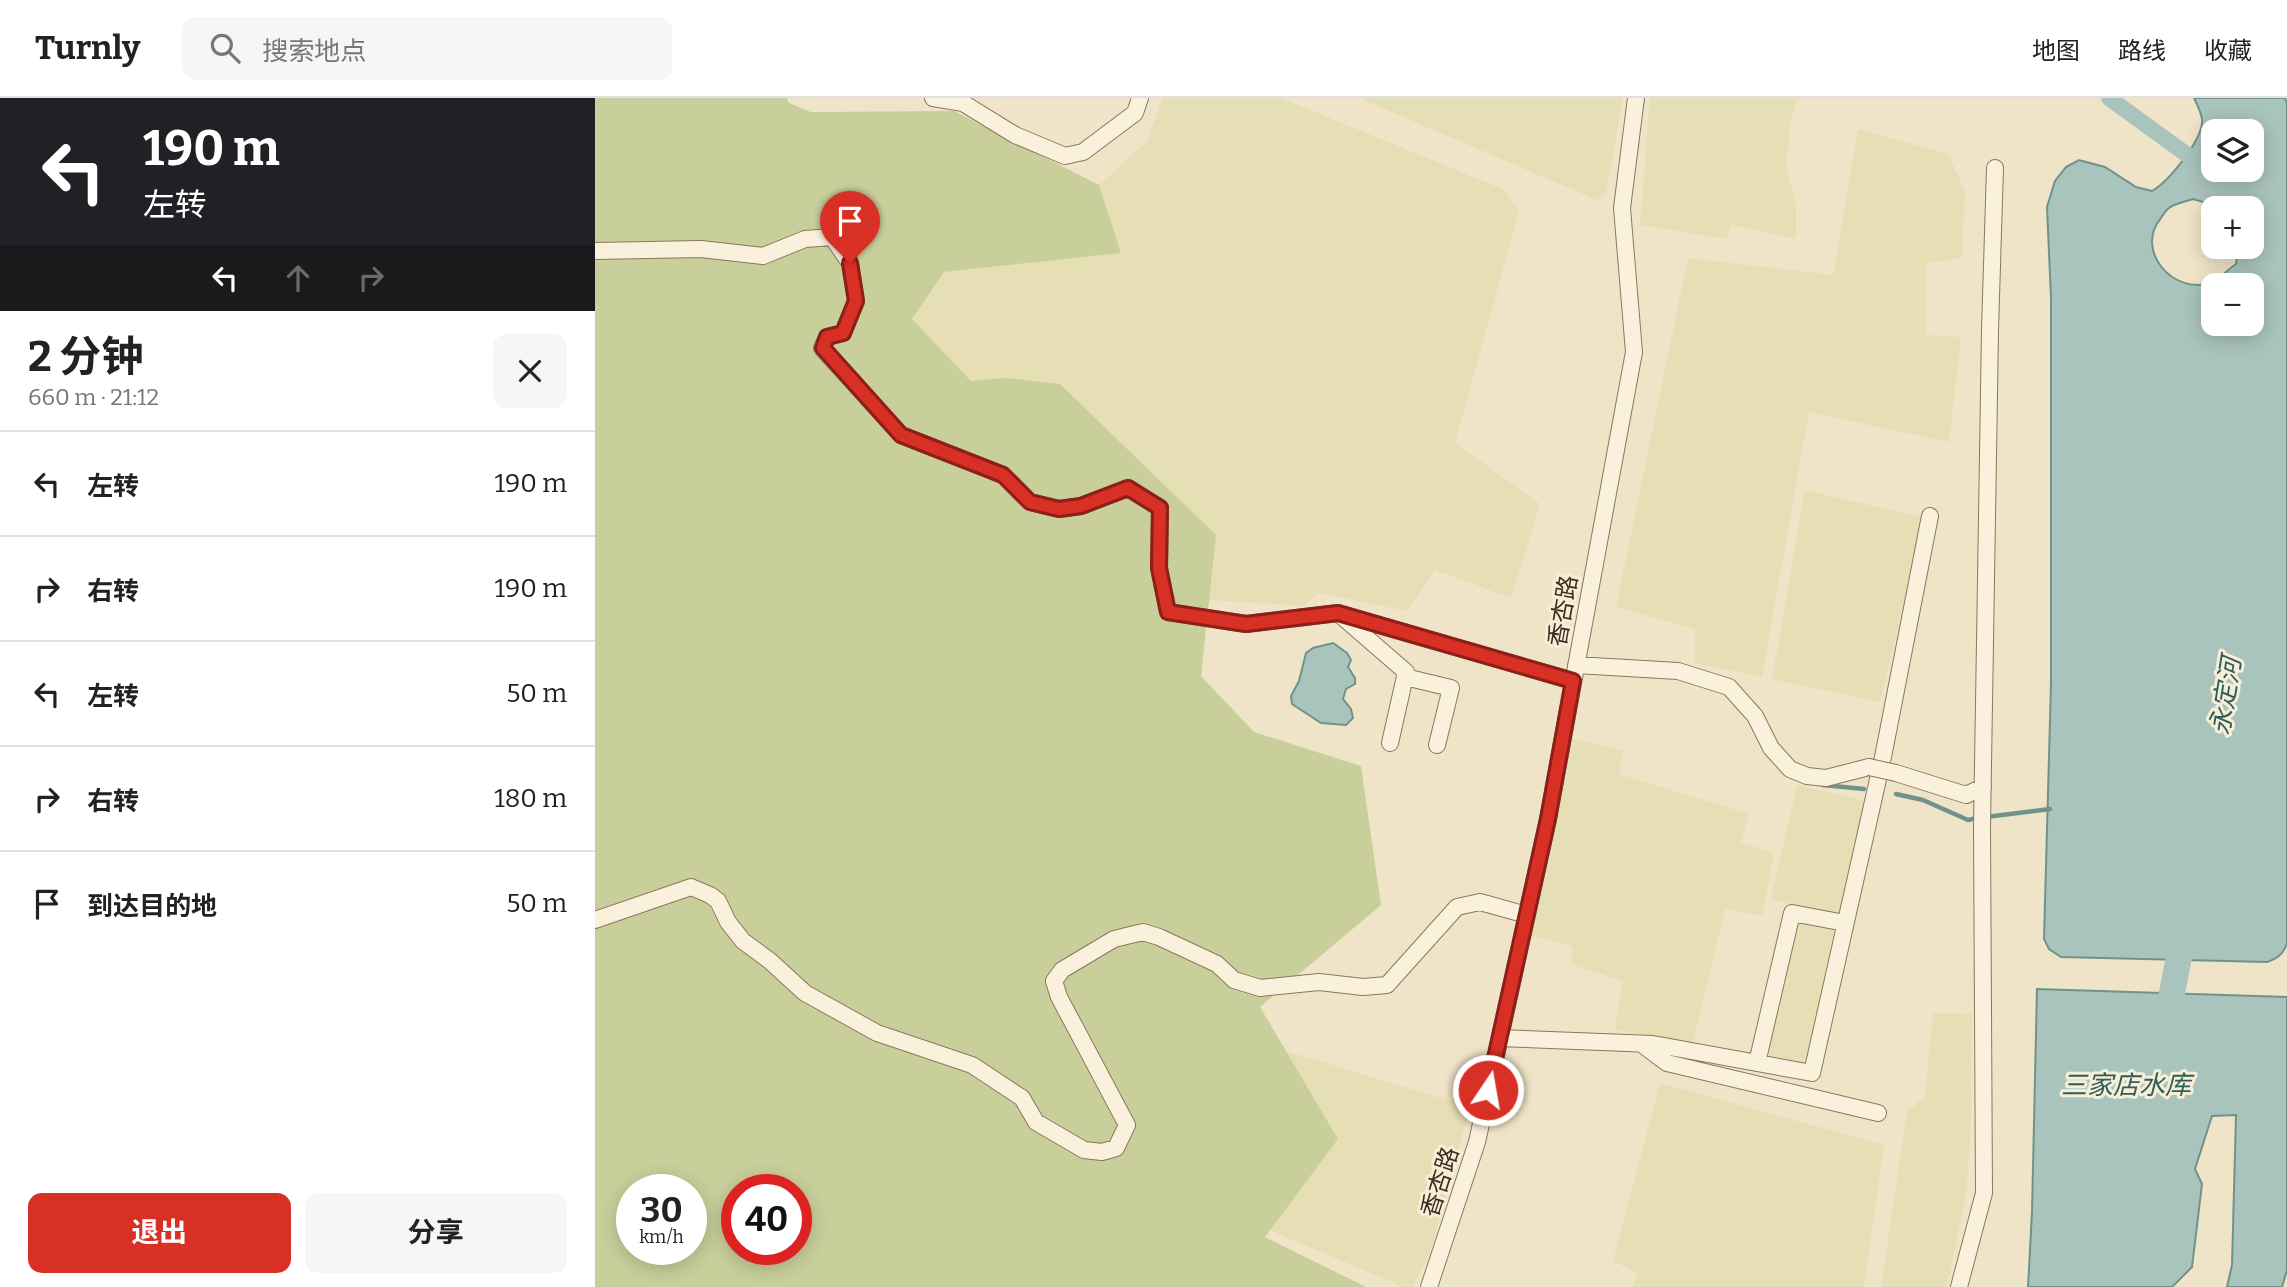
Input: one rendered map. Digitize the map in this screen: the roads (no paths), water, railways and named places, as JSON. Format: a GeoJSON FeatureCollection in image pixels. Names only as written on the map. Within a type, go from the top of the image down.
{"type":"FeatureCollection","features":[{"type":"Feature","properties":{"kind":"street"},"geometry":{"type":"LineString","coordinates":[[933,98],[963,103],[1015,135],[1065,156],[1083,152],[1135,113],[1140,98]]}},
{"type":"Feature","properties":{"kind":"street","name":"香杏路"},"geometry":{"type":"LineString","coordinates":[[1429,1287],[1477,1142],[1548,819],[1633,352],[1622,208],[1636,98]]}},
{"type":"Feature","properties":{"kind":"street"},"geometry":{"type":"LineString","coordinates":[[1959,1287],[1984,1193],[1982,828],[1995,168]]}},
{"type":"Feature","properties":{"kind":"street"},"geometry":{"type":"LineString","coordinates":[[595,251],[701,249],[763,256],[805,239],[832,237],[850,263],[856,301],[843,333],[827,337],[823,348],[901,435],[1003,475],[1030,502],[1059,509],[1081,506],[1128,488],[1160,508],[1159,568],[1168,612],[1246,624],[1338,613],[1574,673],[1678,671],[1729,687],[1755,716],[1771,748],[1790,769],[1807,776],[1826,778],[1869,767],[1966,795],[1983,787]]}},
{"type":"Feature","properties":{"kind":"street"},"geometry":{"type":"LineString","coordinates":[[1500,1038],[1640,1044],[1812,1073],[1883,757],[1930,516]]}},
{"type":"Feature","properties":{"kind":"street"},"geometry":{"type":"LineString","coordinates":[[1338,613],[1406,672],[1390,743]]}},
{"type":"Feature","properties":{"kind":"street"},"geometry":{"type":"LineString","coordinates":[[1405,677],[1451,688],[1437,745]]}},
{"type":"Feature","properties":{"kind":"street"},"geometry":{"type":"LineString","coordinates":[[595,920],[691,887],[710,895],[718,901],[728,922],[743,941],[805,993],[877,1033],[972,1065],[1022,1098],[1037,1122],[1084,1150],[1102,1152],[1116,1148],[1127,1125],[1059,997],[1054,981],[1062,970],[1114,939],[1143,932],[1159,937],[1217,964],[1234,980],[1260,988],[1319,982],[1363,987],[1387,985],[1457,907],[1480,902],[1527,915]]}},
{"type":"Feature","properties":{"kind":"street"},"geometry":{"type":"LineString","coordinates":[[1757,1063],[1792,912],[1845,923]]}},
{"type":"Feature","properties":{"kind":"street"},"geometry":{"type":"LineString","coordinates":[[1640,1044],[1667,1063],[1878,1113]]}},
{"type":"Feature","properties":{"kind":"water"},"geometry":{"type":"Polygon","coordinates":[[[2194,98],[2285,98],[2287,104],[2287,943],[2280,956],[2267,962],[2061,957],[2049,949],[2044,939],[2051,684],[2051,298],[2047,207],[2055,181],[2066,167],[2079,160],[2105,167],[2136,187],[2152,191],[2184,159],[2201,127],[2201,182],[2264,182],[2264,119],[2202,119],[2194,98]],[[2201,196],[2201,201],[2193,199],[2170,207],[2163,214],[2154,230],[2152,243],[2155,256],[2161,267],[2171,276],[2183,282],[2201,284],[2201,336],[2264,336],[2264,273],[2225,273],[2236,264],[2237,259],[2264,259],[2264,196],[2201,196]]]}},
{"type":"Feature","properties":{"kind":"water"},"geometry":{"type":"Polygon","coordinates":[[[1333,643],[1347,653],[1351,660],[1348,667],[1355,678],[1355,684],[1346,689],[1343,699],[1351,709],[1353,718],[1346,725],[1321,723],[1292,704],[1291,696],[1299,681],[1306,653],[1313,648],[1333,643]]]}},
{"type":"Feature","properties":{"kind":"water","name":"三家店水库"},"geometry":{"type":"Polygon","coordinates":[[[2037,989],[2287,997],[2287,1270],[2282,1287],[2227,1287],[2232,1265],[2236,1115],[2212,1116],[2195,1169],[2202,1184],[2192,1267],[2172,1287],[2028,1287],[2037,989]]]}},
{"type":"Feature","properties":{"kind":"waterway"},"geometry":{"type":"LineString","coordinates":[[2109,98],[2186,154],[2201,160]]}},
{"type":"Feature","properties":{"kind":"waterway"},"geometry":{"type":"LineString","coordinates":[[1823,785],[1864,789]]}},
{"type":"Feature","properties":{"kind":"waterway"},"geometry":{"type":"LineString","coordinates":[[1896,794],[1923,800],[1968,820],[1977,818]]}},
{"type":"Feature","properties":{"kind":"waterway"},"geometry":{"type":"LineString","coordinates":[[1986,817],[2050,809]]}},
{"type":"Feature","properties":{"kind":"waterway","name":"永定河"},"geometry":{"type":"LineString","coordinates":[[2165,1029],[2185,926]]}}]}
